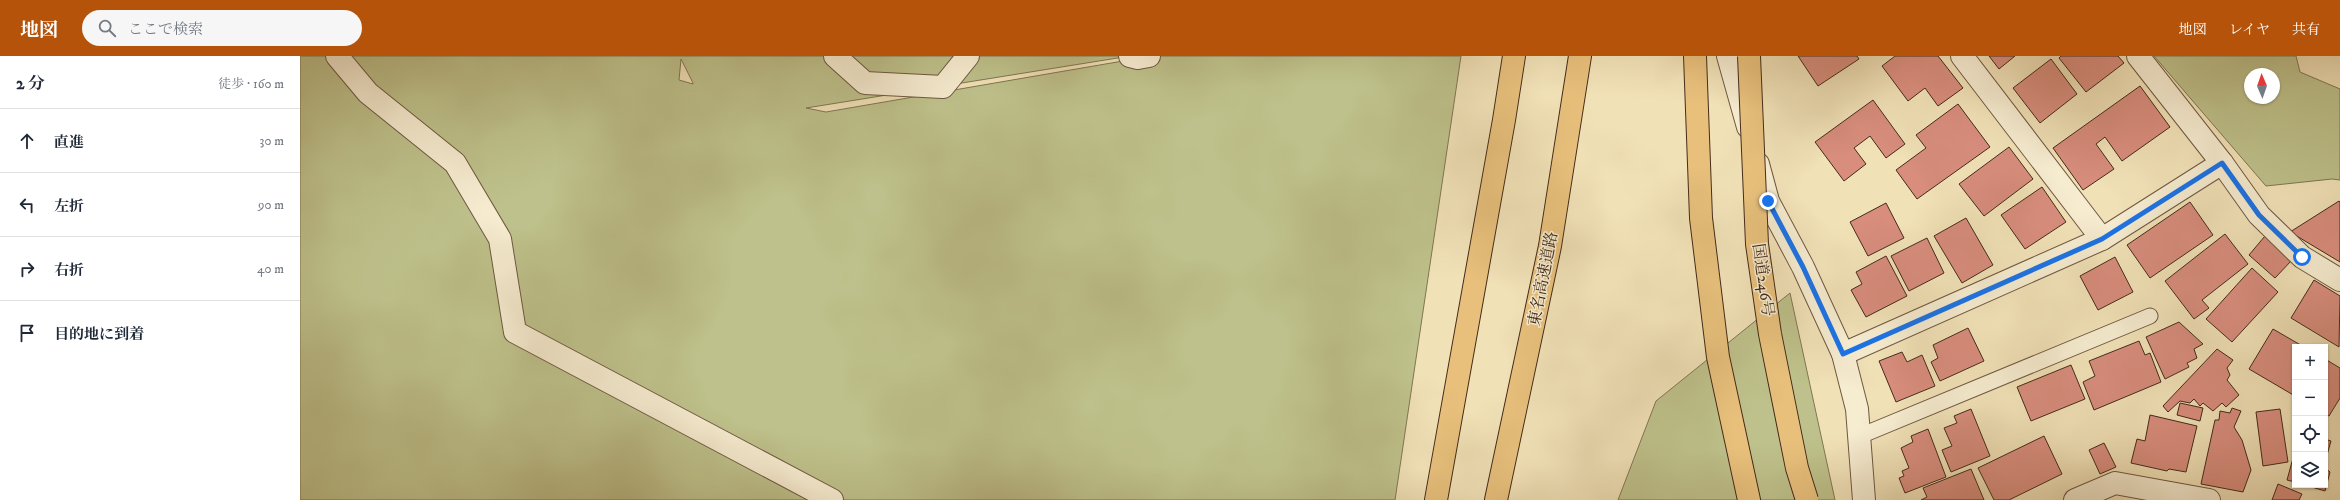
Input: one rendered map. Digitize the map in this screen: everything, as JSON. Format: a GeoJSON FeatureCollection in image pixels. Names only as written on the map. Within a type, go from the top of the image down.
{"type":"FeatureCollection","features":[{"type":"Feature","properties":{"kind":"highway"},"geometry":{"type":"LineString","coordinates":[[1436,500],[1504,120],[1514,56]]}},
{"type":"Feature","properties":{"kind":"highway","name":"東名高速道路"},"geometry":{"type":"LineString","coordinates":[[1496,500],[1550,246],[1580,56]]}},
{"type":"Feature","properties":{"kind":"highway"},"geometry":{"type":"LineString","coordinates":[[1695,56],[1701,218],[1709,287],[1718,357],[1749,500]]}},
{"type":"Feature","properties":{"kind":"highway","name":"国道246号"},"geometry":{"type":"LineString","coordinates":[[1750,56],[1757,244],[1770,334],[1797,468],[1807,500]]}},
{"type":"Feature","properties":{"kind":"street"},"geometry":{"type":"LineString","coordinates":[[337,56],[368,93],[455,163],[500,239],[515,332],[832,500]]}},
{"type":"Feature","properties":{"kind":"street"},"geometry":{"type":"LineString","coordinates":[[835,56],[865,82],[943,87],[968,56]]}},
{"type":"Feature","properties":{"kind":"street"},"geometry":{"type":"LineString","coordinates":[[1130,56],[1138,58],[1149,56]]}},
{"type":"Feature","properties":{"kind":"street"},"geometry":{"type":"LineString","coordinates":[[1728,56],[1768,201],[1803,267],[1843,354],[1856,409],[1860,436],[1864,500]]}},
{"type":"Feature","properties":{"kind":"street"},"geometry":{"type":"LineString","coordinates":[[1962,56],[2102,239]]}},
{"type":"Feature","properties":{"kind":"street"},"geometry":{"type":"LineString","coordinates":[[2138,56],[2222,163],[2259,215],[2302,257],[2340,280]]}},
{"type":"Feature","properties":{"kind":"street"},"geometry":{"type":"LineString","coordinates":[[1843,354],[2102,239],[2222,163]]}},
{"type":"Feature","properties":{"kind":"street"},"geometry":{"type":"LineString","coordinates":[[2075,500],[2115,483],[2209,500]]}},
{"type":"Feature","properties":{"kind":"lane"},"geometry":{"type":"LineString","coordinates":[[1860,436],[2150,316]]}},
{"type":"Feature","properties":{"kind":"green space"},"geometry":{"type":"Polygon","coordinates":[[[300,56],[1130,56],[806,108],[826,112],[1152,56],[1461,56],[1395,500],[300,500],[300,56]],[[681,59],[679,80],[693,83],[681,59]]]}},
{"type":"Feature","properties":{"kind":"green space"},"geometry":{"type":"Polygon","coordinates":[[[2154,56],[2296,56],[2300,72],[2340,89],[2340,180],[2332,179],[2266,186],[2154,56]]]}},
{"type":"Feature","properties":{"kind":"green space"},"geometry":{"type":"Polygon","coordinates":[[[1790,293],[1835,500],[1618,500],[1656,401],[1790,293]]]}},
{"type":"Feature","properties":{"kind":"building"},"geometry":{"type":"Polygon","coordinates":[[[1798,56],[1857,56],[1859,59],[1818,86],[1798,56]]]}},
{"type":"Feature","properties":{"kind":"building"},"geometry":{"type":"Polygon","coordinates":[[[1895,56],[1938,56],[1963,88],[1938,106],[1925,88],[1908,101],[1882,66],[1895,56]]]}},
{"type":"Feature","properties":{"kind":"building"},"geometry":{"type":"Polygon","coordinates":[[[1989,56],[2015,56],[1999,69],[1989,56]]]}},
{"type":"Feature","properties":{"kind":"building"},"geometry":{"type":"Polygon","coordinates":[[[2061,56],[2118,56],[2124,63],[2086,92],[2059,58],[2061,56]]]}},
{"type":"Feature","properties":{"kind":"building"},"geometry":{"type":"Polygon","coordinates":[[[2051,59],[2077,94],[2040,123],[2013,88],[2051,59]]]}},
{"type":"Feature","properties":{"kind":"building"},"geometry":{"type":"Polygon","coordinates":[[[2140,86],[2170,127],[2122,161],[2105,137],[2096,144],[2114,169],[2083,190],[2053,148],[2140,86]]]}},
{"type":"Feature","properties":{"kind":"building"},"geometry":{"type":"Polygon","coordinates":[[[1873,100],[1905,144],[1886,158],[1870,136],[1854,148],[1866,164],[1844,181],[1815,142],[1873,100]]]}},
{"type":"Feature","properties":{"kind":"building"},"geometry":{"type":"Polygon","coordinates":[[[1958,104],[1990,147],[1917,199],[1896,170],[1926,148],[1916,135],[1958,104]]]}},
{"type":"Feature","properties":{"kind":"building"},"geometry":{"type":"Polygon","coordinates":[[[2009,147],[2033,179],[1984,216],[1959,184],[2009,147]]]}},
{"type":"Feature","properties":{"kind":"building"},"geometry":{"type":"Polygon","coordinates":[[[2042,187],[2066,222],[2025,249],[2001,215],[2042,187]]]}},
{"type":"Feature","properties":{"kind":"building"},"geometry":{"type":"Polygon","coordinates":[[[2339,201],[2340,202],[2340,262],[2290,232],[2339,201]]]}},
{"type":"Feature","properties":{"kind":"building"},"geometry":{"type":"Polygon","coordinates":[[[2190,202],[2213,235],[2150,278],[2127,245],[2190,202]]]}},
{"type":"Feature","properties":{"kind":"building"},"geometry":{"type":"Polygon","coordinates":[[[1886,203],[1904,238],[1868,256],[1850,222],[1886,203]]]}},
{"type":"Feature","properties":{"kind":"building"},"geometry":{"type":"Polygon","coordinates":[[[1966,218],[1993,265],[1962,283],[1934,236],[1966,218]]]}},
{"type":"Feature","properties":{"kind":"building"},"geometry":{"type":"Polygon","coordinates":[[[2225,234],[2248,264],[2202,300],[2209,308],[2194,319],[2165,281],[2225,234]]]}},
{"type":"Feature","properties":{"kind":"building"},"geometry":{"type":"Polygon","coordinates":[[[2265,236],[2292,260],[2275,278],[2249,255],[2265,236]]]}},
{"type":"Feature","properties":{"kind":"building"},"geometry":{"type":"Polygon","coordinates":[[[1927,238],[1944,273],[1909,291],[1891,256],[1927,238]]]}},
{"type":"Feature","properties":{"kind":"building"},"geometry":{"type":"Polygon","coordinates":[[[1886,256],[1907,296],[1866,317],[1851,290],[1862,284],[1856,272],[1886,256]]]}},
{"type":"Feature","properties":{"kind":"building"},"geometry":{"type":"Polygon","coordinates":[[[2115,257],[2133,292],[2098,310],[2080,276],[2115,257]]]}},
{"type":"Feature","properties":{"kind":"building"},"geometry":{"type":"Polygon","coordinates":[[[2252,268],[2278,292],[2232,342],[2206,319],[2252,268]]]}},
{"type":"Feature","properties":{"kind":"building"},"geometry":{"type":"Polygon","coordinates":[[[2314,280],[2340,296],[2339,347],[2291,318],[2314,280]]]}},
{"type":"Feature","properties":{"kind":"building"},"geometry":{"type":"Polygon","coordinates":[[[2179,322],[2203,344],[2194,349],[2197,358],[2187,363],[2189,367],[2165,379],[2146,337],[2179,322]]]}},
{"type":"Feature","properties":{"kind":"building"},"geometry":{"type":"Polygon","coordinates":[[[1968,328],[1984,361],[1940,381],[1931,362],[1938,358],[1933,345],[1968,328]]]}},
{"type":"Feature","properties":{"kind":"building"},"geometry":{"type":"Polygon","coordinates":[[[2273,329],[2299,344],[2292,344],[2292,394],[2249,369],[2273,329]]]}},
{"type":"Feature","properties":{"kind":"building"},"geometry":{"type":"Polygon","coordinates":[[[2139,341],[2145,355],[2150,353],[2161,382],[2094,410],[2083,382],[2095,376],[2089,361],[2139,341]]]}},
{"type":"Feature","properties":{"kind":"building"},"geometry":{"type":"Polygon","coordinates":[[[2217,349],[2233,360],[2227,368],[2230,375],[2227,380],[2239,395],[2226,407],[2222,403],[2213,411],[2203,403],[2200,406],[2194,399],[2190,403],[2180,401],[2168,412],[2163,406],[2217,349]]]}},
{"type":"Feature","properties":{"kind":"building"},"geometry":{"type":"Polygon","coordinates":[[[1902,352],[1907,362],[1922,355],[1935,386],[1896,402],[1879,361],[1902,352]]]}},
{"type":"Feature","properties":{"kind":"building"},"geometry":{"type":"Polygon","coordinates":[[[2328,361],[2340,368],[2340,398],[2329,416],[2328,361]]]}},
{"type":"Feature","properties":{"kind":"building"},"geometry":{"type":"Polygon","coordinates":[[[2071,365],[2085,399],[2031,421],[2017,387],[2071,365]]]}},
{"type":"Feature","properties":{"kind":"building"},"geometry":{"type":"Polygon","coordinates":[[[2180,403],[2203,408],[2200,421],[2177,415],[2180,403]]]}},
{"type":"Feature","properties":{"kind":"building"},"geometry":{"type":"Polygon","coordinates":[[[2232,408],[2241,411],[2234,427],[2242,440],[2251,470],[2243,492],[2201,484],[2215,420],[2219,420],[2220,411],[2230,413],[2232,408]]]}},
{"type":"Feature","properties":{"kind":"building"},"geometry":{"type":"Polygon","coordinates":[[[1971,409],[1990,456],[1951,472],[1942,450],[1952,446],[1944,428],[1957,423],[1954,416],[1971,409]]]}},
{"type":"Feature","properties":{"kind":"building"},"geometry":{"type":"Polygon","coordinates":[[[2280,409],[2288,462],[2263,466],[2256,412],[2280,409]]]}},
{"type":"Feature","properties":{"kind":"building"},"geometry":{"type":"Polygon","coordinates":[[[2150,415],[2197,426],[2186,472],[2169,469],[2167,471],[2131,463],[2137,439],[2145,441],[2150,415]]]}},
{"type":"Feature","properties":{"kind":"building"},"geometry":{"type":"Polygon","coordinates":[[[1928,429],[1946,477],[1905,493],[1899,478],[1904,476],[1902,471],[1909,468],[1901,448],[1913,442],[1911,436],[1928,429]]]}},
{"type":"Feature","properties":{"kind":"building"},"geometry":{"type":"Polygon","coordinates":[[[2044,436],[2062,474],[2009,500],[1994,500],[1978,468],[2044,436]]]}},
{"type":"Feature","properties":{"kind":"building"},"geometry":{"type":"Polygon","coordinates":[[[2328,440],[2331,441],[2328,452],[2328,440]]]}},
{"type":"Feature","properties":{"kind":"building"},"geometry":{"type":"Polygon","coordinates":[[[2104,443],[2116,467],[2100,474],[2089,450],[2104,443]]]}},
{"type":"Feature","properties":{"kind":"building"},"geometry":{"type":"Polygon","coordinates":[[[2292,462],[2292,481],[2287,480],[2292,462]]]}},
{"type":"Feature","properties":{"kind":"building"},"geometry":{"type":"Polygon","coordinates":[[[1971,469],[1984,500],[1921,500],[1927,497],[1923,488],[1971,469]]]}},
{"type":"Feature","properties":{"kind":"building"},"geometry":{"type":"Polygon","coordinates":[[[2278,484],[2302,494],[2299,500],[2272,500],[2278,484]]]}},
{"type":"Feature","properties":{"kind":"building"},"geometry":{"type":"Polygon","coordinates":[[[2315,488],[2326,488],[2325,491],[2315,488]]]}},
{"type":"Feature","properties":{"kind":"route"},"geometry":{"type":"LineString","coordinates":[[1768,201],[1803,267],[1843,354],[2102,239],[2222,163],[2259,215],[2302,257]]}}]}
